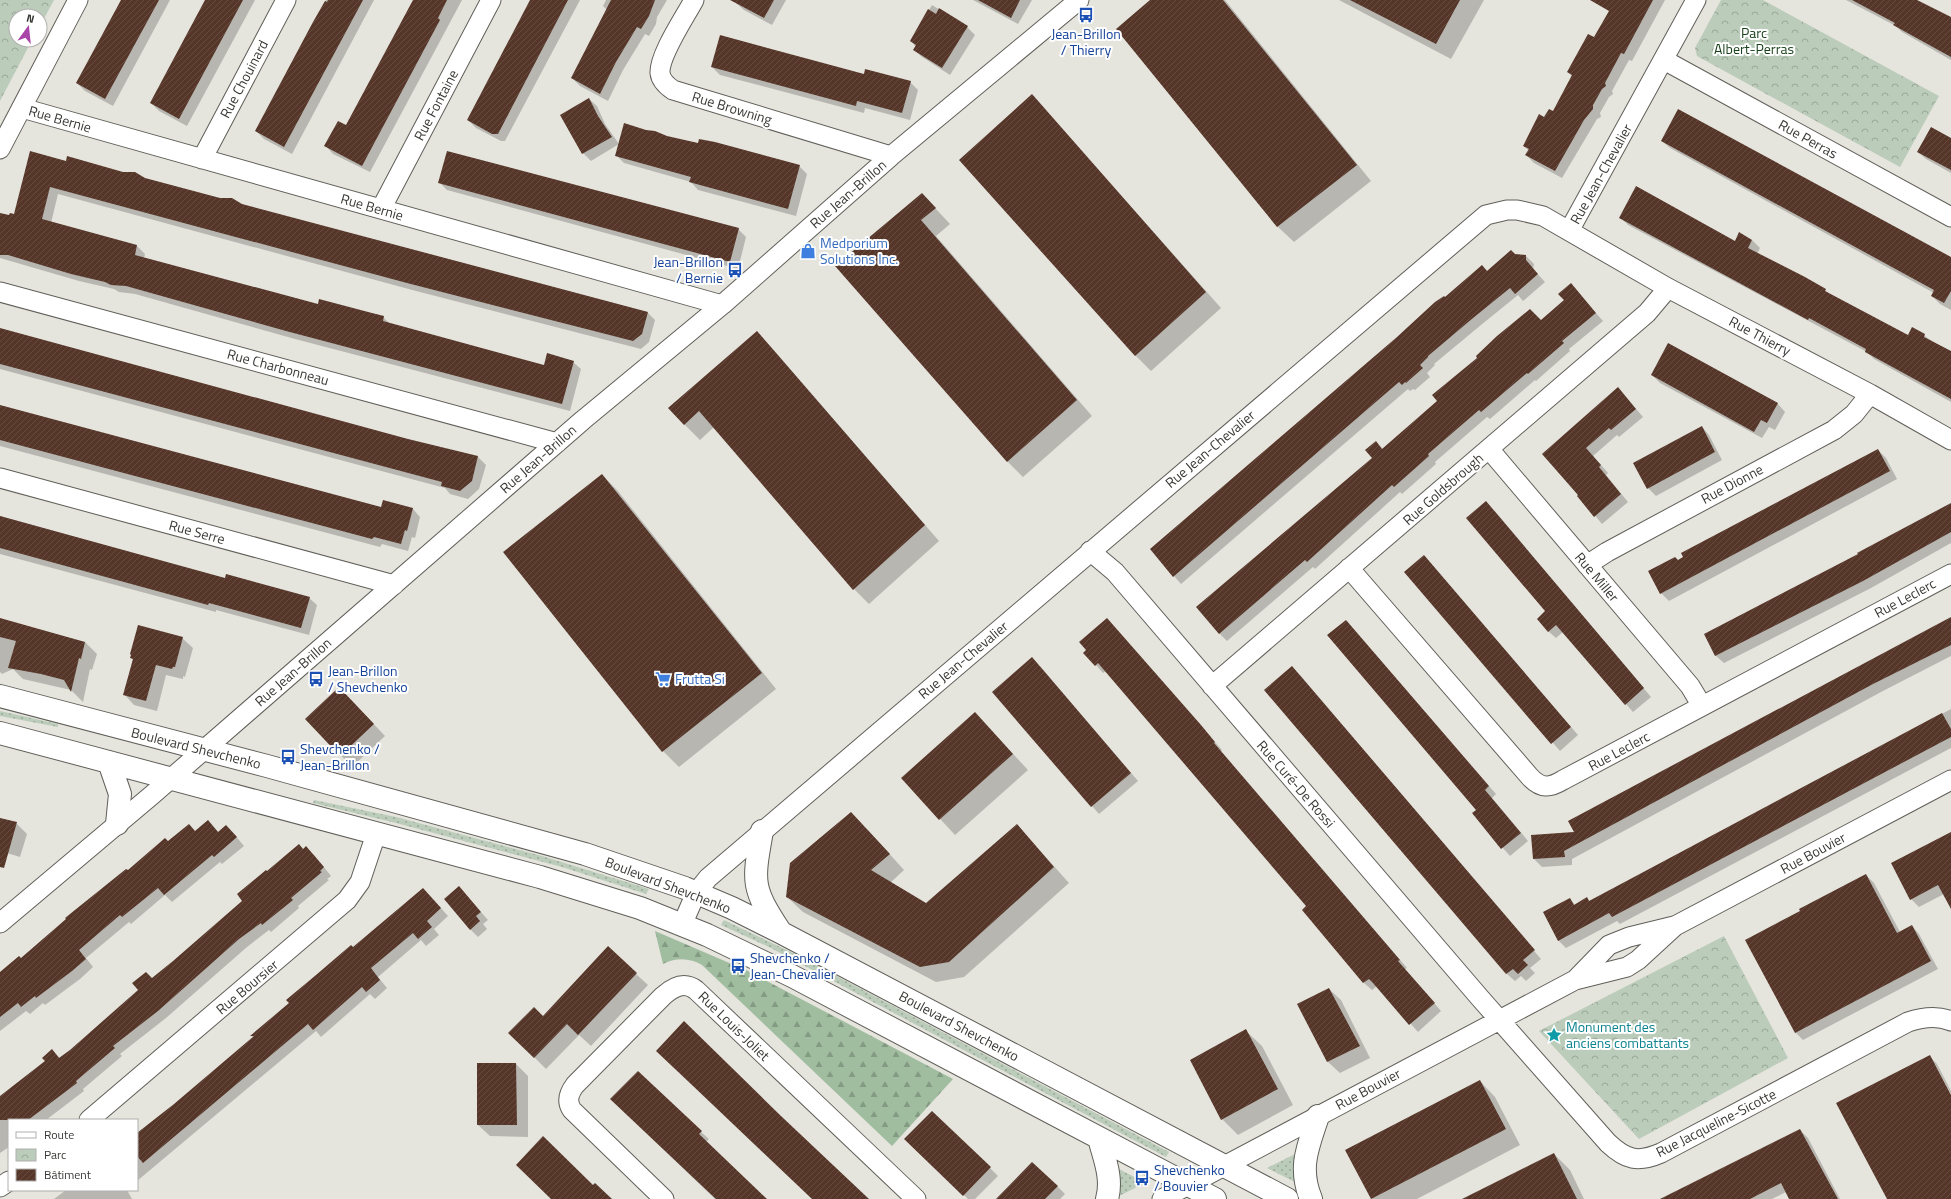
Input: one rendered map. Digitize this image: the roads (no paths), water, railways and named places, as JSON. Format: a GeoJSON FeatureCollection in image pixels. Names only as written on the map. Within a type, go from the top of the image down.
{"type":"FeatureCollection","features":[{"type":"Feature","properties":{"kind":"street"},"geometry":{"type":"LineString","coordinates":[[0,149],[78,0]]}},
{"type":"Feature","properties":{"kind":"street","name":"Rue Chouinard"},"geometry":{"type":"LineString","coordinates":[[202,159],[286,0]]}},
{"type":"Feature","properties":{"kind":"street","name":"Rue Fontaine"},"geometry":{"type":"LineString","coordinates":[[381,209],[491,0]]}},
{"type":"Feature","properties":{"kind":"street","name":"Rue Browning"},"geometry":{"type":"LineString","coordinates":[[694,0],[661,61],[660,74],[664,84],[673,90],[891,156]]}},
{"type":"Feature","properties":{"kind":"street","name":"Rue Jean-Brillon"},"geometry":{"type":"LineString","coordinates":[[0,923],[118,824],[557,443],[722,305],[891,156],[1079,0]]}},
{"type":"Feature","properties":{"kind":"street","name":"Rue Jean-Chevalier"},"geometry":{"type":"LineString","coordinates":[[682,925],[696,892],[708,878],[1486,215],[1507,210],[1527,211],[1542,216],[1569,231],[1696,0]]}},
{"type":"Feature","properties":{"kind":"street","name":"Rue Perras"},"geometry":{"type":"LineString","coordinates":[[1664,60],[1951,216]]}},
{"type":"Feature","properties":{"kind":"street","name":"Rue Bernie"},"geometry":{"type":"LineString","coordinates":[[22,108],[722,305]]}},
{"type":"Feature","properties":{"kind":"street","name":"Rue Thierry"},"geometry":{"type":"LineString","coordinates":[[1569,231],[1668,288],[1870,394],[1951,440]]}},
{"type":"Feature","properties":{"kind":"street","name":"Rue Goldsbrough"},"geometry":{"type":"LineString","coordinates":[[1212,686],[1648,313],[1668,288]]}},
{"type":"Feature","properties":{"kind":"street","name":"Rue Charbonneau"},"geometry":{"type":"LineString","coordinates":[[0,292],[557,443]]}},
{"type":"Feature","properties":{"kind":"street","name":"Rue Dionne"},"geometry":{"type":"LineString","coordinates":[[1587,565],[1607,552],[1834,430],[1854,414],[1870,394]]}},
{"type":"Feature","properties":{"kind":"street","name":"Rue Miller"},"geometry":{"type":"LineString","coordinates":[[1489,449],[1690,686],[1702,706]]}},
{"type":"Feature","properties":{"kind":"street","name":"Rue Serre"},"geometry":{"type":"LineString","coordinates":[[0,478],[394,585]]}},
{"type":"Feature","properties":{"kind":"street","name":"Rue Curé-De Rossi"},"geometry":{"type":"LineString","coordinates":[[1090,551],[1115,572],[1500,1020]]}},
{"type":"Feature","properties":{"kind":"street","name":"Rue Leclerc"},"geometry":{"type":"LineString","coordinates":[[1349,568],[1530,777],[1539,785],[1548,787],[1951,574]]}},
{"type":"Feature","properties":{"kind":"street","name":"Boulevard Shevchenko"},"geometry":{"type":"LineString","coordinates":[[0,696],[585,854],[696,892],[780,932],[1287,1199]]}},
{"type":"Feature","properties":{"kind":"street"},"geometry":{"type":"LineString","coordinates":[[0,733],[585,890],[640,908],[682,925],[792,976],[1215,1199]]}},
{"type":"Feature","properties":{"kind":"street"},"geometry":{"type":"LineString","coordinates":[[109,762],[120,794],[118,824]]}},
{"type":"Feature","properties":{"kind":"street","name":"Rue Bouvier"},"geometry":{"type":"LineString","coordinates":[[1162,1199],[1575,980],[1627,968],[1638,960],[1675,926],[1951,780]]}},
{"type":"Feature","properties":{"kind":"street"},"geometry":{"type":"LineString","coordinates":[[762,831],[756,869],[756,886],[763,905],[780,932]]}},
{"type":"Feature","properties":{"kind":"street","name":"Rue Boursier"},"geometry":{"type":"LineString","coordinates":[[90,1119],[347,900],[360,882],[376,834]]}},
{"type":"Feature","properties":{"kind":"street","name":"Rue Bouvier"},"geometry":{"type":"LineString","coordinates":[[1575,980],[1609,945],[1628,937],[1675,926]]}},
{"type":"Feature","properties":{"kind":"street","name":"Rue Louis-Joliet"},"geometry":{"type":"LineString","coordinates":[[664,1199],[572,1110],[569,1105],[569,1097],[575,1085],[663,996],[673,988],[682,985],[692,986],[916,1199]]}},
{"type":"Feature","properties":{"kind":"street","name":"Rue Jacqueline-Sicotte"},"geometry":{"type":"LineString","coordinates":[[1500,1020],[1608,1143],[1622,1155],[1636,1159],[1643,1159],[1661,1153],[1908,1022],[1928,1017],[1945,1018],[1951,1021]]}},
{"type":"Feature","properties":{"kind":"street"},"geometry":{"type":"LineString","coordinates":[[1311,1199],[1305,1178],[1305,1158],[1318,1116]]}},
{"type":"Feature","properties":{"kind":"street"},"geometry":{"type":"LineString","coordinates":[[1099,1138],[1108,1174],[1109,1187],[1107,1199]]}},
{"type":"Feature","properties":{"kind":"street"},"geometry":{"type":"LineString","coordinates":[[0,1188],[8,1182]]}},
{"type":"Feature","properties":{"kind":"place","name":"Jean-Brillon / Thierry"},"geometry":{"type":"Point","coordinates":[1086,15]}},
{"type":"Feature","properties":{"kind":"place","name":"Medporium Solutions Inc."},"geometry":{"type":"Point","coordinates":[808,251]}},
{"type":"Feature","properties":{"kind":"place","name":"Jean-Brillon / Bernie"},"geometry":{"type":"Point","coordinates":[735,270]}},
{"type":"Feature","properties":{"kind":"place","name":"Jean-Brillon / Shevchenko"},"geometry":{"type":"Point","coordinates":[316,679]}},
{"type":"Feature","properties":{"kind":"place","name":"Frutta Si"},"geometry":{"type":"Point","coordinates":[663,679]}},
{"type":"Feature","properties":{"kind":"place","name":"Shevchenko / Jean-Brillon"},"geometry":{"type":"Point","coordinates":[288,757]}},
{"type":"Feature","properties":{"kind":"place","name":"Shevchenko / Jean-Chevalier"},"geometry":{"type":"Point","coordinates":[738,966]}},
{"type":"Feature","properties":{"kind":"place","name":"Monument des anciens combattants"},"geometry":{"type":"Point","coordinates":[1554,1035]}},
{"type":"Feature","properties":{"kind":"place","name":"Shevchenko / Bouvier"},"geometry":{"type":"Point","coordinates":[1142,1178]}},
{"type":"Feature","properties":{"kind":"park label","name":"Parc Albert-Perras"},"geometry":{"type":"Point","coordinates":[1754,42]}}]}
